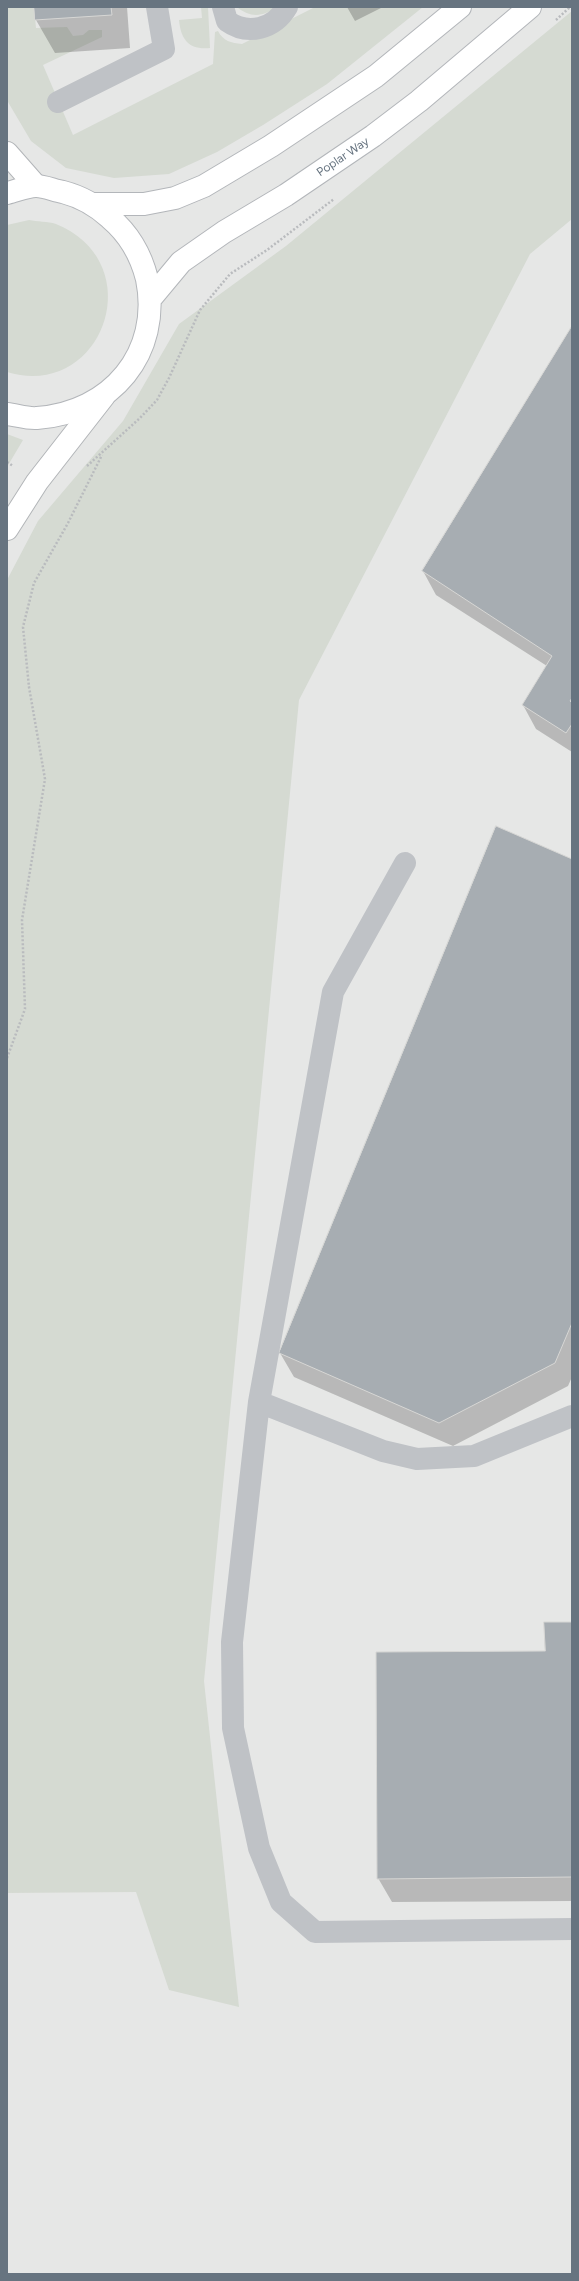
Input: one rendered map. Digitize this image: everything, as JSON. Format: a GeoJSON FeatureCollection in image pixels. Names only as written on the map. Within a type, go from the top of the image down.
{"type":"FeatureCollection","features":[{"type":"Feature","properties":{"kind":"main road"},"geometry":{"type":"LineString","coordinates":[[94,204],[144,204],[175,198],[204,186],[271,146],[376,76],[460,7]]}},
{"type":"Feature","properties":{"kind":"main road","name":"Poplar Way"},"geometry":{"type":"LineString","coordinates":[[151,298],[181,262],[224,232],[286,195],[373,136],[419,101],[530,7]]}},
{"type":"Feature","properties":{"kind":"main road"},"geometry":{"type":"LineString","coordinates":[[7,154],[36,186]]}},
{"type":"Feature","properties":{"kind":"main road"},"geometry":{"type":"LineString","coordinates":[[7,193],[36,186],[73,195],[94,204],[123,229],[143,261],[151,298],[150,321],[144,342],[134,363],[121,381],[104,396],[37,482],[7,529]]}},
{"type":"Feature","properties":{"kind":"main road"},"geometry":{"type":"LineString","coordinates":[[7,414],[36,418],[72,412],[104,396]]}},
{"type":"Feature","properties":{"kind":"lane"},"geometry":{"type":"LineString","coordinates":[[58,102],[164,49],[158,7]]}},
{"type":"Feature","properties":{"kind":"lane"},"geometry":{"type":"LineString","coordinates":[[223,7],[226,21],[236,28],[256,30],[281,18],[287,7]]}},
{"type":"Feature","properties":{"kind":"lane"},"geometry":{"type":"LineString","coordinates":[[405,863],[333,992],[259,1402],[232,1642],[233,1728],[259,1848],[281,1902],[315,1932],[572,1930]]}},
{"type":"Feature","properties":{"kind":"lane"},"geometry":{"type":"LineString","coordinates":[[259,1402],[383,1450],[417,1459],[474,1456],[572,1416]]}},
{"type":"Feature","properties":{"kind":"path"},"geometry":{"type":"LineString","coordinates":[[553,22],[570,7]]}},
{"type":"Feature","properties":{"kind":"path"},"geometry":{"type":"LineString","coordinates":[[84,468],[103,453],[157,400],[169,378],[200,310],[230,274],[267,250],[336,197]]}},
{"type":"Feature","properties":{"kind":"path"},"geometry":{"type":"LineString","coordinates":[[7,1058],[25,1009],[22,920],[44,779],[29,687],[23,627],[34,583],[68,523],[103,453]]}},
{"type":"Feature","properties":{"kind":"path"},"geometry":{"type":"LineString","coordinates":[[7,462],[37,482]]}},
{"type":"Feature","properties":{"kind":"shaded area"},"geometry":{"type":"Polygon","coordinates":[[[7,7],[572,7],[572,2274],[7,2274],[7,7]]]}},
{"type":"Feature","properties":{"kind":"shaded area"},"geometry":{"type":"Polygon","coordinates":[[[7,7],[34,7],[36,28],[67,27],[73,36],[83,35],[89,30],[102,30],[102,37],[43,65],[73,135],[213,64],[215,32],[218,31],[222,37],[228,41],[242,44],[315,7],[423,7],[327,84],[263,125],[217,152],[169,174],[114,178],[66,168],[31,141],[8,102],[7,7]]]}},
{"type":"Feature","properties":{"kind":"shaded area"},"geometry":{"type":"Polygon","coordinates":[[[201,7],[208,7],[210,48],[191,45],[184,38],[180,27],[179,20],[202,18],[201,7]]]}},
{"type":"Feature","properties":{"kind":"shaded area"},"geometry":{"type":"Polygon","coordinates":[[[237,7],[277,7],[267,13],[257,15],[242,11],[237,7]]]}},
{"type":"Feature","properties":{"kind":"shaded area"},"geometry":{"type":"Polygon","coordinates":[[[572,11],[572,219],[530,254],[299,700],[204,1681],[239,2007],[169,1990],[136,1892],[7,1893],[7,580],[38,521],[123,421],[179,324],[286,246],[572,11]]]}},
{"type":"Feature","properties":{"kind":"shaded area"},"geometry":{"type":"Polygon","coordinates":[[[29,220],[56,224],[85,243],[102,268],[108,296],[104,324],[90,348],[69,367],[41,376],[7,372],[7,225],[29,220]]]}},
{"type":"Feature","properties":{"kind":"shaded area"},"geometry":{"type":"Polygon","coordinates":[[[7,434],[23,440],[7,467],[7,434]]]}},
{"type":"Feature","properties":{"kind":"building"},"geometry":{"type":"Polygon","coordinates":[[[34,7],[111,7],[112,15],[35,20],[34,7]]]}},
{"type":"Feature","properties":{"kind":"building"},"geometry":{"type":"Polygon","coordinates":[[[572,326],[572,698],[570,701],[572,703],[572,724],[566,733],[522,705],[552,656],[422,571],[572,326]]]}},
{"type":"Feature","properties":{"kind":"building"},"geometry":{"type":"Polygon","coordinates":[[[496,826],[572,859],[572,1323],[555,1363],[439,1423],[279,1353],[496,826]]]}},
{"type":"Feature","properties":{"kind":"building"},"geometry":{"type":"Polygon","coordinates":[[[544,1622],[572,1622],[572,1877],[377,1879],[376,1652],[545,1651],[544,1622]]]}}]}
